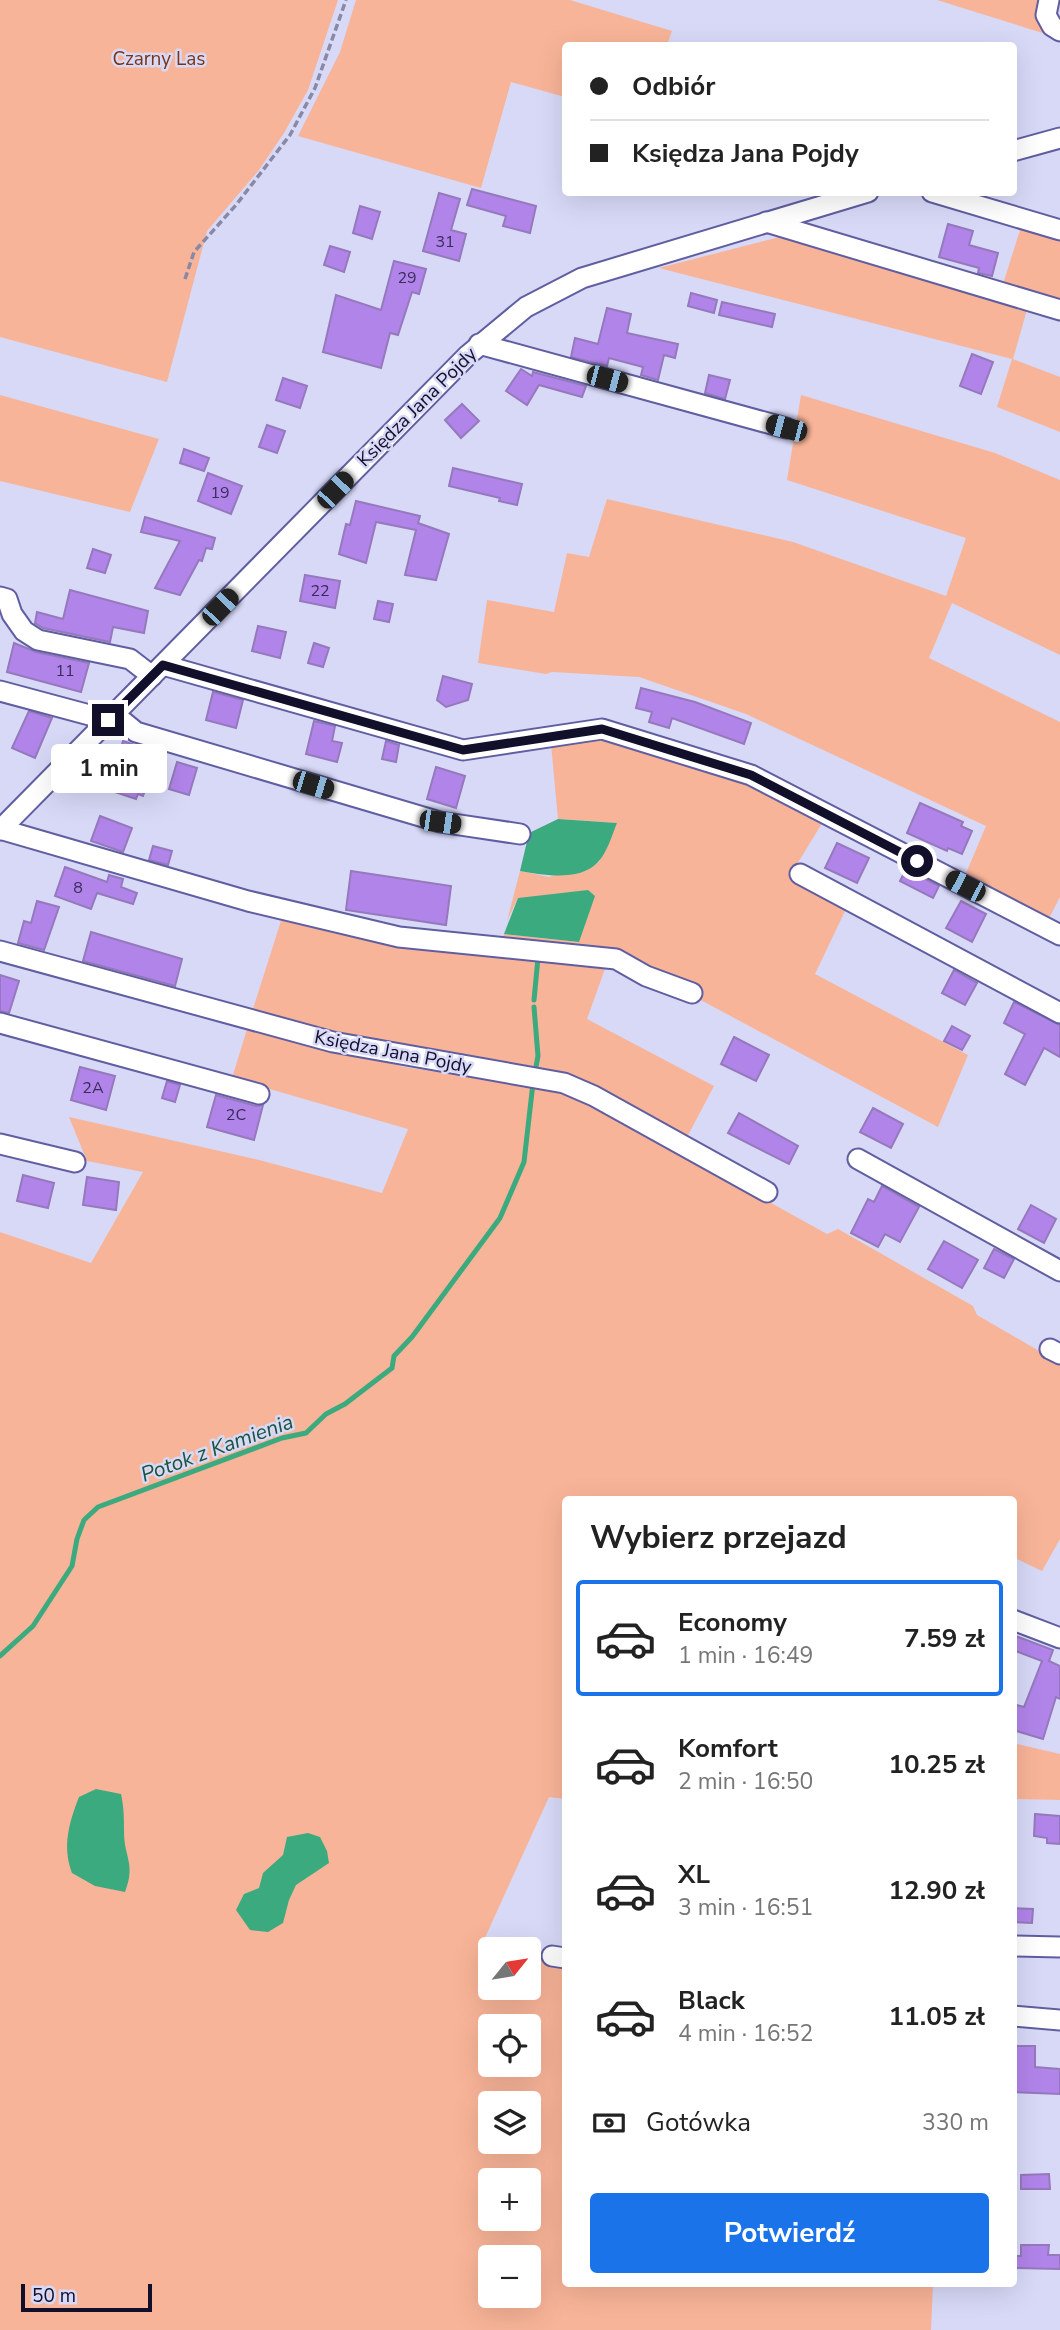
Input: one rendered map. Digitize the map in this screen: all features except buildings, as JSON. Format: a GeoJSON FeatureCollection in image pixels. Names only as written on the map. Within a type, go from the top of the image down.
{"type":"FeatureCollection","features":[{"type":"Feature","properties":{"kind":"street"},"geometry":{"type":"LineString","coordinates":[[1048,7],[1052,26],[1060,31]]}},
{"type":"Feature","properties":{"kind":"street"},"geometry":{"type":"LineString","coordinates":[[1017,150],[1060,138]]}},
{"type":"Feature","properties":{"kind":"street","name":"Księdza Jana Pojdy"},"geometry":{"type":"LineString","coordinates":[[0,829],[479,344],[526,307],[565,285],[629,262],[855,196]]}},
{"type":"Feature","properties":{"kind":"street"},"geometry":{"type":"LineString","coordinates":[[945,196],[1060,230]]}},
{"type":"Feature","properties":{"kind":"street"},"geometry":{"type":"LineString","coordinates":[[765,222],[1060,310]]}},
{"type":"Feature","properties":{"kind":"street"},"geometry":{"type":"LineString","coordinates":[[479,344],[786,428]]}},
{"type":"Feature","properties":{"kind":"street"},"geometry":{"type":"LineString","coordinates":[[0,597],[7,599],[12,614],[24,631],[38,640],[130,659],[158,670],[463,750],[602,729],[751,775],[1060,935]]}},
{"type":"Feature","properties":{"kind":"street"},"geometry":{"type":"LineString","coordinates":[[0,691],[111,717],[136,732],[440,822],[520,834]]}},
{"type":"Feature","properties":{"kind":"street"},"geometry":{"type":"LineString","coordinates":[[0,829],[248,901],[399,937],[616,959],[646,976],[692,993]]}},
{"type":"Feature","properties":{"kind":"street"},"geometry":{"type":"LineString","coordinates":[[800,874],[1060,1013]]}},
{"type":"Feature","properties":{"kind":"street","name":"Księdza Jana Pojdy"},"geometry":{"type":"LineString","coordinates":[[0,951],[333,1042],[564,1083],[594,1096],[767,1192]]}},
{"type":"Feature","properties":{"kind":"street"},"geometry":{"type":"LineString","coordinates":[[0,1023],[259,1094]]}},
{"type":"Feature","properties":{"kind":"street"},"geometry":{"type":"LineString","coordinates":[[0,1144],[75,1161]]}},
{"type":"Feature","properties":{"kind":"street"},"geometry":{"type":"LineString","coordinates":[[858,1159],[1060,1271]]}},
{"type":"Feature","properties":{"kind":"street"},"geometry":{"type":"LineString","coordinates":[[1017,1622],[1060,1638]]}},
{"type":"Feature","properties":{"kind":"street"},"geometry":{"type":"LineString","coordinates":[[1017,1946],[1060,1947]]}},
{"type":"Feature","properties":{"kind":"street"},"geometry":{"type":"LineString","coordinates":[[1017,2016],[1060,2020]]}},
{"type":"Feature","properties":{"kind":"path"},"geometry":{"type":"LineString","coordinates":[[185,279],[194,251],[236,205],[290,135],[315,88],[346,0]]}},
{"type":"Feature","properties":{"kind":"green space","name":"Czarny Las"},"geometry":{"type":"Polygon","coordinates":[[[0,0],[338,0],[308,90],[284,133],[259,170],[207,231],[167,382],[0,337],[0,0]]]}},
{"type":"Feature","properties":{"kind":"green space"},"geometry":{"type":"Polygon","coordinates":[[[356,0],[570,0],[672,31],[668,42],[562,42],[562,96],[511,82],[481,188],[298,136],[340,52],[356,0]]]}},
{"type":"Feature","properties":{"kind":"green space"},"geometry":{"type":"Polygon","coordinates":[[[937,0],[1060,0],[1049,35],[937,0]]]}},
{"type":"Feature","properties":{"kind":"green space"},"geometry":{"type":"Polygon","coordinates":[[[1021,227],[1060,237],[1060,303],[1003,284],[1021,227]]]}},
{"type":"Feature","properties":{"kind":"green space"},"geometry":{"type":"Polygon","coordinates":[[[791,234],[1028,306],[1013,359],[1060,377],[1060,432],[997,407],[1012,359],[659,268],[791,234]]]}},
{"type":"Feature","properties":{"kind":"green space"},"geometry":{"type":"Polygon","coordinates":[[[0,395],[159,439],[130,512],[0,481],[0,395]]]}},
{"type":"Feature","properties":{"kind":"green space"},"geometry":{"type":"Polygon","coordinates":[[[801,395],[995,453],[1060,480],[1060,655],[952,603],[929,658],[1060,722],[1060,897],[1046,924],[964,878],[986,826],[746,714],[639,677],[552,672],[546,674],[478,663],[487,600],[554,612],[567,553],[589,557],[607,499],[793,542],[946,596],[966,538],[787,480],[801,395]]]}},
{"type":"Feature","properties":{"kind":"green space"},"geometry":{"type":"Polygon","coordinates":[[[592,737],[653,749],[745,782],[824,820],[791,874],[847,907],[815,974],[968,1055],[938,1127],[611,952],[587,1019],[714,1086],[686,1139],[574,1077],[349,1037],[252,1012],[286,905],[396,930],[501,942],[504,934],[579,942],[518,898],[507,921],[520,871],[549,877],[599,862],[617,823],[558,819],[551,744],[592,737]]]}},
{"type":"Feature","properties":{"kind":"green space"},"geometry":{"type":"Polygon","coordinates":[[[248,1026],[404,1067],[551,1089],[590,1103],[827,1234],[838,1229],[973,1306],[977,1315],[1060,1363],[1060,1539],[1042,1571],[1017,1559],[1017,1496],[562,1496],[562,1799],[549,1797],[485,1937],[478,1937],[478,2000],[541,2000],[541,1958],[562,1962],[562,2287],[933,2287],[931,2330],[0,2330],[0,1232],[91,1263],[143,1172],[87,1161],[69,1117],[259,1160],[382,1193],[408,1129],[232,1078],[248,1026]]]}},
{"type":"Feature","properties":{"kind":"green space"},"geometry":{"type":"Polygon","coordinates":[[[1017,1744],[1060,1754],[1060,1800],[1017,1799],[1017,1744]]]}},
{"type":"Feature","properties":{"kind":"shaded area"},"geometry":{"type":"Polygon","coordinates":[[[558,819],[617,823],[604,854],[590,868],[560,876],[520,871],[529,833],[558,819]]]}},
{"type":"Feature","properties":{"kind":"shaded area"},"geometry":{"type":"Polygon","coordinates":[[[588,890],[595,896],[579,942],[504,934],[518,898],[588,890]]]}},
{"type":"Feature","properties":{"kind":"shaded area"},"geometry":{"type":"Polygon","coordinates":[[[96,1789],[121,1794],[124,1841],[130,1867],[125,1892],[95,1886],[72,1873],[69,1863],[67,1844],[75,1807],[79,1797],[96,1789]]]}},
{"type":"Feature","properties":{"kind":"shaded area"},"geometry":{"type":"Polygon","coordinates":[[[308,1833],[320,1837],[329,1863],[296,1885],[283,1923],[268,1932],[250,1930],[236,1910],[244,1894],[259,1888],[263,1873],[283,1855],[287,1837],[308,1833]]]}},
{"type":"Feature","properties":{"kind":"waterway","name":"Potok z Kamienia"},"geometry":{"type":"LineString","coordinates":[[534,1000],[538,958]]}},
{"type":"Feature","properties":{"kind":"waterway","name":"Potok z Kamienia"},"geometry":{"type":"LineString","coordinates":[[534,1007],[538,1056],[535,1072]]}},
{"type":"Feature","properties":{"kind":"waterway","name":"Potok z Kamienia"},"geometry":{"type":"LineString","coordinates":[[0,1656],[33,1626],[72,1566],[84,1520],[98,1507],[282,1438],[306,1433],[326,1414],[345,1404],[392,1368],[394,1356],[412,1337],[500,1218],[524,1162],[533,1083]]}},
{"type":"Feature","properties":{"kind":"route"},"geometry":{"type":"LineString","coordinates":[[108,720],[163,665],[463,750],[602,729],[751,775],[917,861]]}}]}
